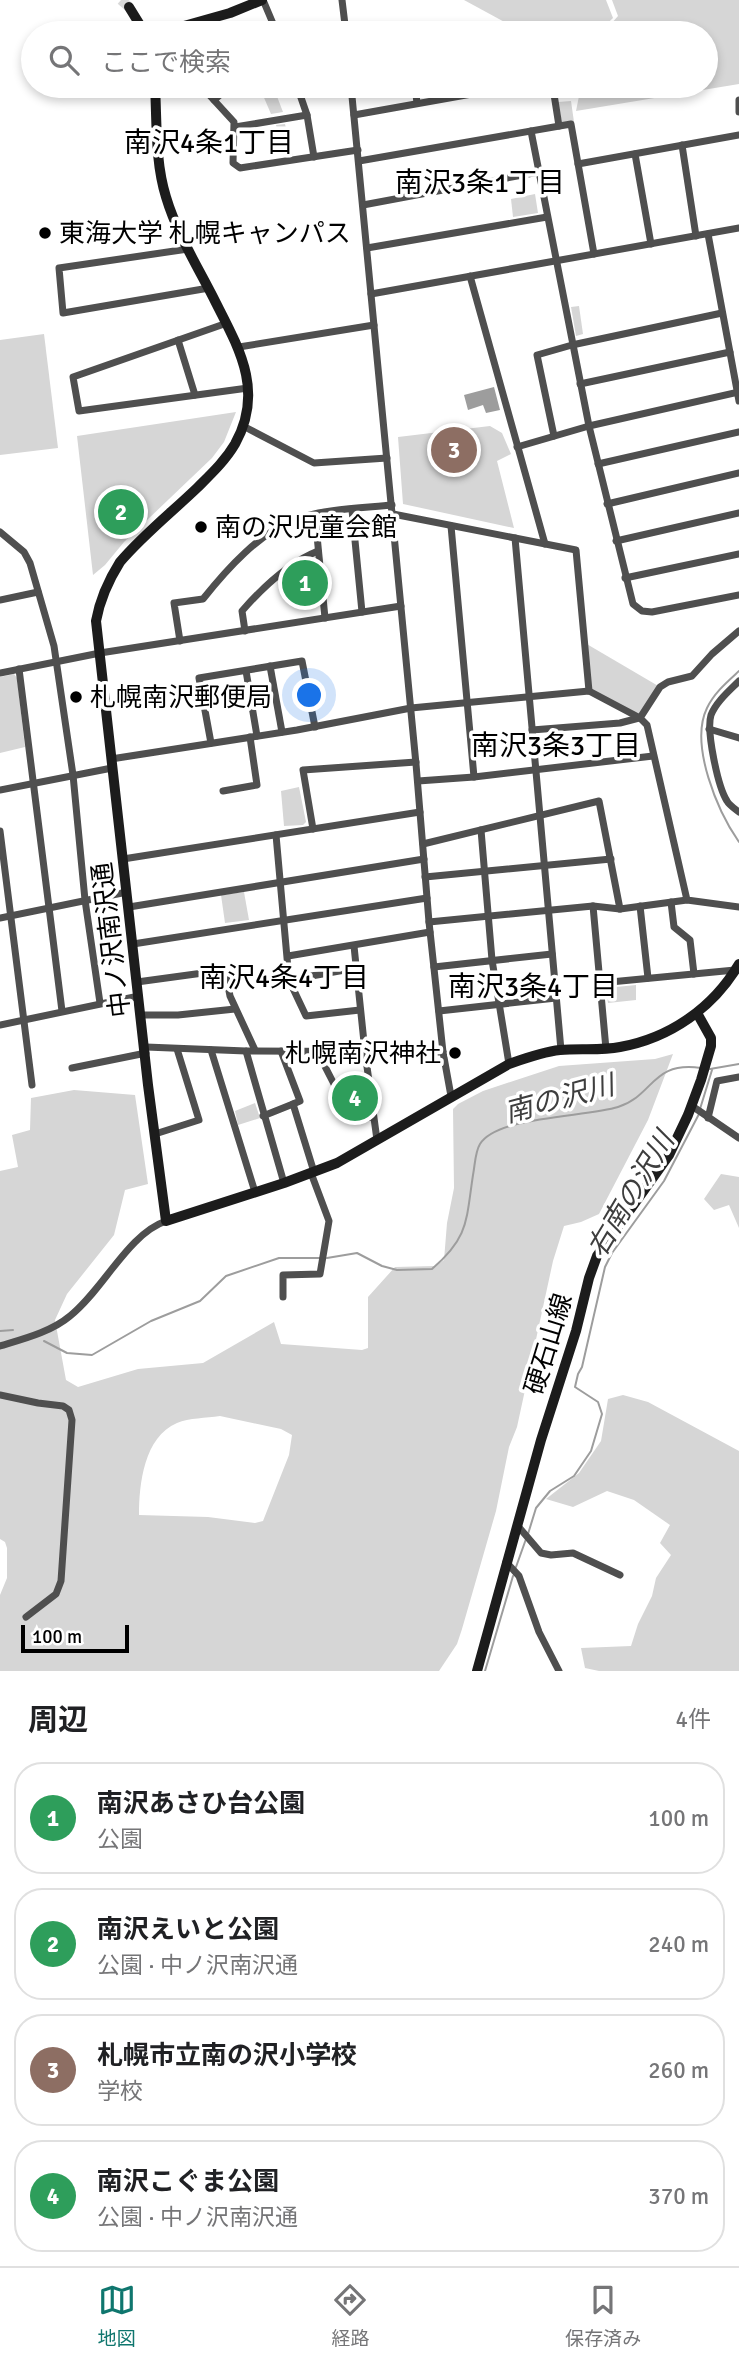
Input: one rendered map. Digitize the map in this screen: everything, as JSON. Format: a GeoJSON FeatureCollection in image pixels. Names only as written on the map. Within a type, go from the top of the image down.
{"type":"FeatureCollection","features":[{"type":"Feature","properties":{"kind":"street"},"geometry":{"type":"LineString","coordinates":[[202,21],[262,0],[272,21]]}},
{"type":"Feature","properties":{"kind":"street"},"geometry":{"type":"LineString","coordinates":[[342,0],[344,21]]}},
{"type":"Feature","properties":{"kind":"street"},"geometry":{"type":"LineString","coordinates":[[130,7],[138,21]]}},
{"type":"Feature","properties":{"kind":"street","name":"中ノ沢南沢通"},"geometry":{"type":"LineString","coordinates":[[156,98],[161,180],[172,214],[188,249],[239,347],[248,388],[243,426],[231,451],[114,571],[100,601],[96,621],[166,1221]]}},
{"type":"Feature","properties":{"kind":"street"},"geometry":{"type":"LineString","coordinates":[[216,98],[214,100],[234,122],[233,163],[240,168],[358,150]]}},
{"type":"Feature","properties":{"kind":"street"},"geometry":{"type":"LineString","coordinates":[[301,98],[307,115],[314,157]]}},
{"type":"Feature","properties":{"kind":"street"},"geometry":{"type":"LineString","coordinates":[[352,98],[418,781],[429,922],[443,1052],[451,1096]]}},
{"type":"Feature","properties":{"kind":"street"},"geometry":{"type":"LineString","coordinates":[[416,98],[417,103]]}},
{"type":"Feature","properties":{"kind":"street"},"geometry":{"type":"LineString","coordinates":[[354,115],[448,98]]}},
{"type":"Feature","properties":{"kind":"street"},"geometry":{"type":"LineString","coordinates":[[555,98],[559,126]]}},
{"type":"Feature","properties":{"kind":"street"},"geometry":{"type":"LineString","coordinates":[[739,100],[739,112]]}},
{"type":"Feature","properties":{"kind":"street"},"geometry":{"type":"LineString","coordinates":[[235,127],[307,115]]}},
{"type":"Feature","properties":{"kind":"street"},"geometry":{"type":"LineString","coordinates":[[359,161],[572,124],[594,254]]}},
{"type":"Feature","properties":{"kind":"street"},"geometry":{"type":"LineString","coordinates":[[531,131],[589,426],[633,604],[642,611],[652,612],[739,594]]}},
{"type":"Feature","properties":{"kind":"street"},"geometry":{"type":"LineString","coordinates":[[578,164],[739,135]]}},
{"type":"Feature","properties":{"kind":"street"},"geometry":{"type":"LineString","coordinates":[[682,145],[696,236]]}},
{"type":"Feature","properties":{"kind":"street"},"geometry":{"type":"LineString","coordinates":[[635,153],[651,244]]}},
{"type":"Feature","properties":{"kind":"street"},"geometry":{"type":"LineString","coordinates":[[363,205],[538,172]]}},
{"type":"Feature","properties":{"kind":"street"},"geometry":{"type":"LineString","coordinates":[[367,248],[547,217]]}},
{"type":"Feature","properties":{"kind":"street"},"geometry":{"type":"LineString","coordinates":[[371,294],[739,228]]}},
{"type":"Feature","properties":{"kind":"street"},"geometry":{"type":"LineString","coordinates":[[708,234],[739,401]]}},
{"type":"Feature","properties":{"kind":"street"},"geometry":{"type":"LineString","coordinates":[[188,249],[59,268],[63,313],[209,288]]}},
{"type":"Feature","properties":{"kind":"street"},"geometry":{"type":"LineString","coordinates":[[470,276],[545,544]]}},
{"type":"Feature","properties":{"kind":"street"},"geometry":{"type":"LineString","coordinates":[[554,436],[537,355],[722,313]]}},
{"type":"Feature","properties":{"kind":"street"},"geometry":{"type":"LineString","coordinates":[[227,323],[73,377],[79,411],[248,388]]}},
{"type":"Feature","properties":{"kind":"street"},"geometry":{"type":"LineString","coordinates":[[239,347],[374,325]]}},
{"type":"Feature","properties":{"kind":"street"},"geometry":{"type":"LineString","coordinates":[[178,340],[195,395]]}},
{"type":"Feature","properties":{"kind":"street"},"geometry":{"type":"LineString","coordinates":[[580,384],[730,352]]}},
{"type":"Feature","properties":{"kind":"street"},"geometry":{"type":"LineString","coordinates":[[517,446],[589,426],[738,392]]}},
{"type":"Feature","properties":{"kind":"street"},"geometry":{"type":"LineString","coordinates":[[243,426],[314,463],[387,458]]}},
{"type":"Feature","properties":{"kind":"street"},"geometry":{"type":"LineString","coordinates":[[598,464],[739,432]]}},
{"type":"Feature","properties":{"kind":"street"},"geometry":{"type":"LineString","coordinates":[[607,504],[739,472]]}},
{"type":"Feature","properties":{"kind":"street"},"geometry":{"type":"LineString","coordinates":[[180,641],[174,603],[203,599],[219,578],[271,532],[296,519],[392,505]]}},
{"type":"Feature","properties":{"kind":"street"},"geometry":{"type":"LineString","coordinates":[[352,510],[362,612]]}},
{"type":"Feature","properties":{"kind":"street"},"geometry":{"type":"LineString","coordinates":[[616,541],[739,513]]}},
{"type":"Feature","properties":{"kind":"street"},"geometry":{"type":"LineString","coordinates":[[393,514],[576,551],[589,691]]}},
{"type":"Feature","properties":{"kind":"street"},"geometry":{"type":"LineString","coordinates":[[315,515],[325,618]]}},
{"type":"Feature","properties":{"kind":"street"},"geometry":{"type":"LineString","coordinates":[[451,526],[474,777]]}},
{"type":"Feature","properties":{"kind":"street"},"geometry":{"type":"LineString","coordinates":[[0,532],[24,552],[30,563],[56,662],[73,775],[85,901],[100,1003]]}},
{"type":"Feature","properties":{"kind":"street"},"geometry":{"type":"LineString","coordinates":[[515,538],[561,1050]]}},
{"type":"Feature","properties":{"kind":"street"},"geometry":{"type":"LineString","coordinates":[[245,631],[242,611],[259,592],[306,556],[318,551]]}},
{"type":"Feature","properties":{"kind":"street"},"geometry":{"type":"LineString","coordinates":[[625,578],[739,554]]}},
{"type":"Feature","properties":{"kind":"street"},"geometry":{"type":"LineString","coordinates":[[0,600],[38,592]]}},
{"type":"Feature","properties":{"kind":"street"},"geometry":{"type":"LineString","coordinates":[[0,673],[100,653],[401,606]]}},
{"type":"Feature","properties":{"kind":"street"},"geometry":{"type":"LineString","coordinates":[[532,730],[620,723],[640,718],[660,687],[668,682],[692,676],[739,631]]}},
{"type":"Feature","properties":{"kind":"street"},"geometry":{"type":"LineString","coordinates":[[211,743],[199,678],[302,661],[315,727]]}},
{"type":"Feature","properties":{"kind":"street"},"geometry":{"type":"LineString","coordinates":[[270,666],[282,732]]}},
{"type":"Feature","properties":{"kind":"street"},"geometry":{"type":"LineString","coordinates":[[19,669],[62,1011]]}},
{"type":"Feature","properties":{"kind":"street"},"geometry":{"type":"LineString","coordinates":[[223,791],[257,785],[246,671]]}},
{"type":"Feature","properties":{"kind":"street"},"geometry":{"type":"LineString","coordinates":[[739,681],[717,704],[709,729],[712,752],[727,801],[739,812]]}},
{"type":"Feature","properties":{"kind":"street"},"geometry":{"type":"LineString","coordinates":[[0,790],[211,743],[315,727],[411,708],[589,691],[640,718],[647,725],[687,900]]}},
{"type":"Feature","properties":{"kind":"street"},"geometry":{"type":"LineString","coordinates":[[709,729],[739,738]]}},
{"type":"Feature","properties":{"kind":"street"},"geometry":{"type":"LineString","coordinates":[[418,781],[653,756]]}},
{"type":"Feature","properties":{"kind":"street"},"geometry":{"type":"LineString","coordinates":[[313,829],[303,770],[416,762]]}},
{"type":"Feature","properties":{"kind":"street"},"geometry":{"type":"LineString","coordinates":[[423,844],[599,801],[620,909]]}},
{"type":"Feature","properties":{"kind":"street"},"geometry":{"type":"LineString","coordinates":[[123,859],[420,812]]}},
{"type":"Feature","properties":{"kind":"street"},"geometry":{"type":"LineString","coordinates":[[481,830],[492,960],[509,1064]]}},
{"type":"Feature","properties":{"kind":"street"},"geometry":{"type":"LineString","coordinates":[[0,831],[32,1085]]}},
{"type":"Feature","properties":{"kind":"street"},"geometry":{"type":"LineString","coordinates":[[276,835],[289,980],[306,1016],[360,1010]]}},
{"type":"Feature","properties":{"kind":"street"},"geometry":{"type":"LineString","coordinates":[[129,907],[424,859]]}},
{"type":"Feature","properties":{"kind":"street"},"geometry":{"type":"LineString","coordinates":[[425,877],[611,859]]}},
{"type":"Feature","properties":{"kind":"street"},"geometry":{"type":"LineString","coordinates":[[0,918],[127,892]]}},
{"type":"Feature","properties":{"kind":"street"},"geometry":{"type":"LineString","coordinates":[[133,944],[427,898]]}},
{"type":"Feature","properties":{"kind":"street"},"geometry":{"type":"LineString","coordinates":[[429,922],[593,906],[620,909],[687,900],[739,908]]}},
{"type":"Feature","properties":{"kind":"street"},"geometry":{"type":"LineString","coordinates":[[671,902],[674,927],[690,940],[694,974]]}},
{"type":"Feature","properties":{"kind":"street"},"geometry":{"type":"LineString","coordinates":[[593,906],[606,1049]]}},
{"type":"Feature","properties":{"kind":"street"},"geometry":{"type":"LineString","coordinates":[[640,906],[648,978]]}},
{"type":"Feature","properties":{"kind":"street"},"geometry":{"type":"LineString","coordinates":[[288,956],[430,932]]}},
{"type":"Feature","properties":{"kind":"street"},"geometry":{"type":"LineString","coordinates":[[354,946],[377,1140]]}},
{"type":"Feature","properties":{"kind":"street"},"geometry":{"type":"LineString","coordinates":[[434,967],[552,954]]}},
{"type":"Feature","properties":{"kind":"street"},"geometry":{"type":"LineString","coordinates":[[600,983],[737,967]]}},
{"type":"Feature","properties":{"kind":"street"},"geometry":{"type":"LineString","coordinates":[[0,1346],[31,1336],[68,1318],[95,1293],[136,1240],[152,1226],[337,1163],[509,1064],[534,1055],[561,1050],[606,1049],[645,1041],[671,1030],[696,1013],[728,982],[737,967]]}},
{"type":"Feature","properties":{"kind":"street"},"geometry":{"type":"LineString","coordinates":[[289,980],[356,968]]}},
{"type":"Feature","properties":{"kind":"street"},"geometry":{"type":"LineString","coordinates":[[137,982],[225,970],[235,1009],[255,1051]]}},
{"type":"Feature","properties":{"kind":"street"},"geometry":{"type":"LineString","coordinates":[[0,1025],[139,996]]}},
{"type":"Feature","properties":{"kind":"street"},"geometry":{"type":"LineString","coordinates":[[439,1011],[555,998]]}},
{"type":"Feature","properties":{"kind":"street"},"geometry":{"type":"LineString","coordinates":[[141,1015],[178,1015],[235,1009]]}},
{"type":"Feature","properties":{"kind":"street","name":"硬石山線"},"geometry":{"type":"LineString","coordinates":[[477,1671],[506,1562],[519,1528],[597,1256],[669,1155],[701,1080],[711,1038],[696,1013]]}},
{"type":"Feature","properties":{"kind":"street"},"geometry":{"type":"LineString","coordinates":[[155,1134],[199,1120],[177,1049]]}},
{"type":"Feature","properties":{"kind":"street"},"geometry":{"type":"LineString","coordinates":[[72,1068],[146,1050],[443,1052]]}},
{"type":"Feature","properties":{"kind":"street"},"geometry":{"type":"LineString","coordinates":[[211,1050],[255,1192]]}},
{"type":"Feature","properties":{"kind":"street"},"geometry":{"type":"LineString","coordinates":[[246,1051],[284,1183]]}},
{"type":"Feature","properties":{"kind":"street"},"geometry":{"type":"LineString","coordinates":[[263,1116],[300,1101],[281,1051]]}},
{"type":"Feature","properties":{"kind":"street"},"geometry":{"type":"LineString","coordinates":[[317,1051],[352,1119],[373,1117]]}},
{"type":"Feature","properties":{"kind":"street"},"geometry":{"type":"LineString","coordinates":[[708,1118],[717,1081],[739,1077]]}},
{"type":"Feature","properties":{"kind":"street"},"geometry":{"type":"LineString","coordinates":[[283,1297],[284,1275],[320,1274],[329,1230],[329,1221],[293,1104]]}},
{"type":"Feature","properties":{"kind":"street"},"geometry":{"type":"LineString","coordinates":[[692,1106],[739,1138]]}},
{"type":"Feature","properties":{"kind":"street"},"geometry":{"type":"LineString","coordinates":[[0,1395],[38,1404],[63,1406],[69,1410],[72,1420],[61,1581],[56,1594],[26,1617]]}},
{"type":"Feature","properties":{"kind":"street"},"geometry":{"type":"LineString","coordinates":[[519,1528],[541,1553],[573,1553],[620,1575]]}},
{"type":"Feature","properties":{"kind":"street"},"geometry":{"type":"LineString","coordinates":[[506,1562],[519,1576],[540,1632],[559,1671]]}},
{"type":"Feature","properties":{"kind":"shaded area"},"geometry":{"type":"Polygon","coordinates":[[[464,0],[606,0],[613,18],[610,21],[503,21],[464,0]]]}},
{"type":"Feature","properties":{"kind":"shaded area"},"geometry":{"type":"Polygon","coordinates":[[[612,0],[739,0],[739,84],[718,87],[718,21],[614,21],[618,16],[612,0]]]}},
{"type":"Feature","properties":{"kind":"shaded area"},"geometry":{"type":"Polygon","coordinates":[[[264,98],[278,98],[283,112],[271,114],[264,98]]]}},
{"type":"Feature","properties":{"kind":"shaded area"},"geometry":{"type":"Polygon","coordinates":[[[579,98],[654,98],[576,111],[579,98]]]}},
{"type":"Feature","properties":{"kind":"shaded area"},"geometry":{"type":"Polygon","coordinates":[[[571,101],[574,122],[562,123],[558,102],[571,101]]]}},
{"type":"Feature","properties":{"kind":"shaded area"},"geometry":{"type":"Polygon","coordinates":[[[285,124],[293,155],[284,156],[276,125],[285,124]]]}},
{"type":"Feature","properties":{"kind":"shaded area"},"geometry":{"type":"Polygon","coordinates":[[[535,194],[538,213],[513,217],[511,199],[535,194]]]}},
{"type":"Feature","properties":{"kind":"shaded area"},"geometry":{"type":"Polygon","coordinates":[[[579,306],[583,334],[576,336],[571,307],[579,306]]]}},
{"type":"Feature","properties":{"kind":"shaded area"},"geometry":{"type":"Polygon","coordinates":[[[44,334],[58,448],[0,455],[0,340],[44,334]]]}},
{"type":"Feature","properties":{"kind":"shaded area"},"geometry":{"type":"Polygon","coordinates":[[[494,387],[500,410],[486,413],[483,405],[468,410],[464,395],[494,387]]]}},
{"type":"Feature","properties":{"kind":"shaded area"},"geometry":{"type":"Polygon","coordinates":[[[236,412],[224,442],[212,458],[93,575],[77,436],[236,412]]]}},
{"type":"Feature","properties":{"kind":"shaded area"},"geometry":{"type":"Polygon","coordinates":[[[490,426],[502,433],[511,454],[497,461],[514,528],[403,504],[398,437],[490,426]]]}},
{"type":"Feature","properties":{"kind":"shaded area"},"geometry":{"type":"Polygon","coordinates":[[[316,557],[319,596],[295,600],[291,570],[316,557]]]}},
{"type":"Feature","properties":{"kind":"shaded area"},"geometry":{"type":"Polygon","coordinates":[[[585,643],[660,687],[640,718],[589,691],[585,643]]]}},
{"type":"Feature","properties":{"kind":"shaded area"},"geometry":{"type":"Polygon","coordinates":[[[14,674],[17,678],[25,747],[0,753],[0,677],[14,674]]]}},
{"type":"Feature","properties":{"kind":"shaded area"},"geometry":{"type":"Polygon","coordinates":[[[299,787],[306,822],[303,825],[284,826],[281,791],[299,787]]]}},
{"type":"Feature","properties":{"kind":"shaded area"},"geometry":{"type":"Polygon","coordinates":[[[244,892],[249,920],[225,923],[221,895],[244,892]]]}},
{"type":"Feature","properties":{"kind":"shaded area"},"geometry":{"type":"Polygon","coordinates":[[[636,985],[636,1000],[608,1003],[606,988],[636,985]]]}},
{"type":"Feature","properties":{"kind":"shaded area"},"geometry":{"type":"Polygon","coordinates":[[[673,1054],[648,1120],[599,1214],[564,1226],[553,1261],[496,1511],[457,1644],[439,1671],[0,1671],[0,1595],[7,1578],[7,1548],[5,1542],[0,1539],[0,1171],[18,1167],[12,1135],[30,1130],[31,1098],[74,1090],[135,1095],[148,1184],[125,1190],[114,1235],[67,1294],[55,1320],[66,1380],[78,1387],[138,1369],[203,1363],[274,1322],[281,1344],[362,1350],[368,1348],[368,1297],[395,1267],[435,1266],[444,1260],[447,1223],[454,1188],[453,1109],[483,1091],[559,1066],[655,1059],[673,1054]],[[220,1416],[177,1423],[157,1439],[150,1450],[142,1476],[139,1515],[208,1517],[255,1523],[263,1521],[289,1455],[292,1435],[281,1429],[220,1416]]]}},
{"type":"Feature","properties":{"kind":"shaded area"},"geometry":{"type":"Polygon","coordinates":[[[362,1082],[366,1111],[355,1116],[338,1084],[362,1082]]]}},
{"type":"Feature","properties":{"kind":"shaded area"},"geometry":{"type":"Polygon","coordinates":[[[255,1103],[260,1118],[238,1125],[235,1111],[255,1103]]]}},
{"type":"Feature","properties":{"kind":"shaded area"},"geometry":{"type":"Polygon","coordinates":[[[721,1174],[739,1177],[739,1228],[729,1205],[714,1210],[704,1199],[721,1174]]]}},
{"type":"Feature","properties":{"kind":"shaded area"},"geometry":{"type":"Polygon","coordinates":[[[623,1395],[648,1402],[739,1451],[739,1671],[599,1671],[585,1668],[581,1648],[631,1646],[652,1596],[656,1578],[671,1555],[660,1543],[670,1525],[634,1500],[607,1491],[573,1507],[546,1499],[579,1473],[601,1441],[608,1399],[623,1395]]]}},
{"type":"Feature","properties":{"kind":"waterway","name":"南の沢川"},"geometry":{"type":"LineString","coordinates":[[739,671],[721,688],[707,708],[702,723],[701,740],[708,778],[723,814],[739,842]]}},
{"type":"Feature","properties":{"kind":"waterway","name":"南の沢川"},"geometry":{"type":"LineString","coordinates":[[710,1069],[739,1064]]}},
{"type":"Feature","properties":{"kind":"waterway","name":"南の沢川"},"geometry":{"type":"LineString","coordinates":[[327,1258],[357,1253],[382,1266],[397,1270],[432,1269],[453,1247],[464,1227],[477,1151],[490,1135],[523,1123],[618,1107],[640,1095],[655,1080],[672,1069],[701,1068]]}},
{"type":"Feature","properties":{"kind":"waterway","name":"右南の沢川"},"geometry":{"type":"LineString","coordinates":[[700,1109],[712,1070]]}},
{"type":"Feature","properties":{"kind":"waterway","name":"右南の沢川"},"geometry":{"type":"LineString","coordinates":[[528,1534],[536,1508],[550,1491],[574,1476],[591,1451],[602,1414],[598,1402],[575,1387],[605,1267],[612,1253],[664,1181],[699,1114]]}},
{"type":"Feature","properties":{"kind":"waterway","name":"南の沢川"},"geometry":{"type":"LineString","coordinates":[[44,1341],[67,1353],[92,1355],[151,1321],[200,1301],[226,1276],[279,1258],[321,1258]]}},
{"type":"Feature","properties":{"kind":"waterway","name":"南の沢川"},"geometry":{"type":"LineString","coordinates":[[0,1331],[13,1330]]}},
{"type":"Feature","properties":{"kind":"waterway","name":"右南の沢川"},"geometry":{"type":"LineString","coordinates":[[516,1567],[526,1539]]}},
{"type":"Feature","properties":{"kind":"waterway","name":"右南の沢川"},"geometry":{"type":"LineString","coordinates":[[485,1671],[513,1576]]}},
{"type":"Feature","properties":{"kind":"tunnel"},"geometry":{"type":"LineString","coordinates":[[121,0],[129,7]]}},
{"type":"Feature","properties":{"kind":"place","name":"東海大学 札幌キャンパス"},"geometry":{"type":"Point","coordinates":[45,233]}},
{"type":"Feature","properties":{"kind":"place","name":"札幌市立南の沢小学校"},"geometry":{"type":"Point","coordinates":[454,450]}},
{"type":"Feature","properties":{"kind":"place","name":"南沢えいと公園"},"geometry":{"type":"Point","coordinates":[121,512]}},
{"type":"Feature","properties":{"kind":"place","name":"南の沢児童会館"},"geometry":{"type":"Point","coordinates":[201,527]}},
{"type":"Feature","properties":{"kind":"place","name":"南沢あさひ台公園"},"geometry":{"type":"Point","coordinates":[305,583]}},
{"type":"Feature","properties":{"kind":"place","name":"札幌南沢郵便局"},"geometry":{"type":"Point","coordinates":[76,697]}},
{"type":"Feature","properties":{"kind":"place","name":"札幌南沢神社"},"geometry":{"type":"Point","coordinates":[455,1053]}},
{"type":"Feature","properties":{"kind":"place","name":"南沢こぐま公園"},"geometry":{"type":"Point","coordinates":[355,1098]}},
{"type":"Feature","properties":{"kind":"district","name":"南沢4条1丁目"},"geometry":{"type":"Point","coordinates":[209,142]}},
{"type":"Feature","properties":{"kind":"district","name":"南沢3条1丁目"},"geometry":{"type":"Point","coordinates":[480,182]}},
{"type":"Feature","properties":{"kind":"district","name":"南沢3条3丁目"},"geometry":{"type":"Point","coordinates":[556,745]}},
{"type":"Feature","properties":{"kind":"district","name":"南沢4条4丁目"},"geometry":{"type":"Point","coordinates":[284,977]}},
{"type":"Feature","properties":{"kind":"district","name":"南沢3条4丁目"},"geometry":{"type":"Point","coordinates":[533,986]}}]}
